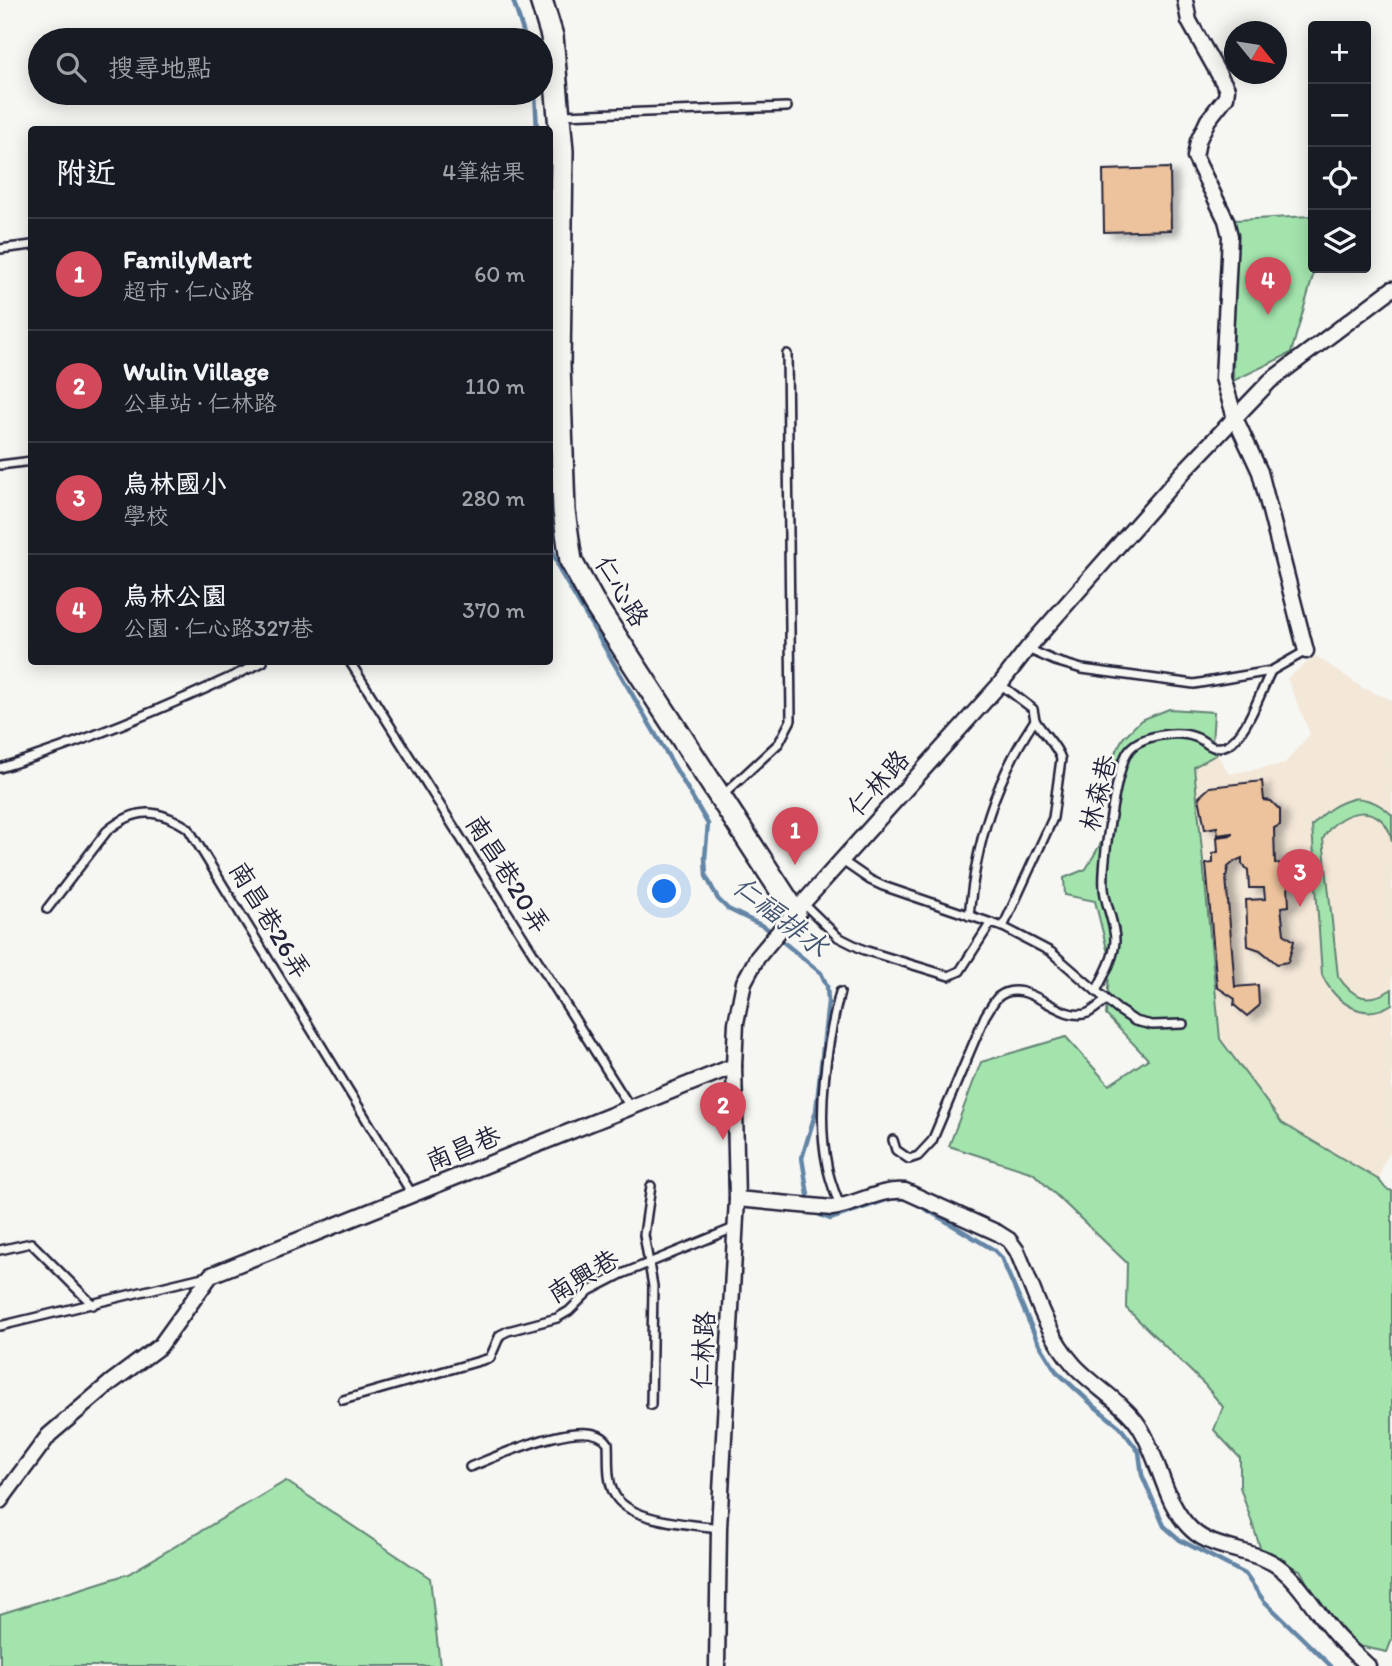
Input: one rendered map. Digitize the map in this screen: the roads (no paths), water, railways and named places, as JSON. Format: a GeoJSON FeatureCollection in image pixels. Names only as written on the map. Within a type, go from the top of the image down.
{"type":"FeatureCollection","features":[{"type":"Feature","properties":{"kind":"street","name":"仁心路"},"geometry":{"type":"LineString","coordinates":[[541,0],[550,28]]}},
{"type":"Feature","properties":{"kind":"street"},"geometry":{"type":"LineString","coordinates":[[1185,0],[1189,21],[1227,89],[1226,97],[1208,120],[1198,141],[1195,157],[1226,220],[1230,236],[1223,378],[1235,418],[1260,472],[1306,651]]}},
{"type":"Feature","properties":{"kind":"street","name":"仁心路"},"geometry":{"type":"LineString","coordinates":[[553,49],[562,151],[554,348],[564,511],[570,561],[594,603],[794,914]]}},
{"type":"Feature","properties":{"kind":"street","name":"仁林路"},"geometry":{"type":"LineString","coordinates":[[717,1666],[719,1528],[737,1199],[734,1066],[736,1023],[744,982],[757,958],[794,914],[1000,684],[1027,649],[1184,471],[1270,381],[1392,289]]}},
{"type":"Feature","properties":{"kind":"street","name":"南昌巷"},"geometry":{"type":"LineString","coordinates":[[211,1275],[734,1066]]}},
{"type":"Feature","properties":{"kind":"street"},"geometry":{"type":"LineString","coordinates":[[737,1199],[840,1207],[895,1190],[905,1191],[1009,1240],[1017,1251],[1058,1343],[1073,1364],[1138,1425],[1148,1442],[1172,1503],[1183,1520],[1194,1532],[1271,1562],[1285,1572],[1335,1635],[1368,1666]]}},
{"type":"Feature","properties":{"kind":"street"},"geometry":{"type":"LineString","coordinates":[[0,1501],[49,1435],[110,1383],[160,1346],[211,1275]]}},
{"type":"Feature","properties":{"kind":"lane"},"geometry":{"type":"LineString","coordinates":[[558,115],[787,107]]}},
{"type":"Feature","properties":{"kind":"lane"},"geometry":{"type":"LineString","coordinates":[[0,249],[28,246]]}},
{"type":"Feature","properties":{"kind":"lane"},"geometry":{"type":"LineString","coordinates":[[720,798],[779,743],[791,720],[788,354]]}},
{"type":"Feature","properties":{"kind":"lane"},"geometry":{"type":"LineString","coordinates":[[0,465],[28,462]]}},
{"type":"Feature","properties":{"kind":"lane"},"geometry":{"type":"LineString","coordinates":[[1027,649],[1055,662],[1082,669],[1194,684],[1271,671],[1306,651]]}},
{"type":"Feature","properties":{"kind":"lane"},"geometry":{"type":"LineString","coordinates":[[0,768],[53,752],[127,724],[256,665]]}},
{"type":"Feature","properties":{"kind":"lane","name":"南昌巷20弄"},"geometry":{"type":"LineString","coordinates":[[352,665],[630,1108]]}},
{"type":"Feature","properties":{"kind":"lane","name":"林森巷"},"geometry":{"type":"LineString","coordinates":[[1096,991],[1111,960],[1115,943],[1114,926],[1104,892],[1104,863],[1121,770],[1128,751],[1137,743],[1153,737],[1182,733],[1194,736],[1211,747],[1222,747],[1232,742],[1241,732],[1271,671]]}},
{"type":"Feature","properties":{"kind":"lane","name":"林森巷"},"geometry":{"type":"LineString","coordinates":[[1000,684],[1033,709],[1035,720],[1059,751],[1061,759],[1054,818],[1003,927]]}},
{"type":"Feature","properties":{"kind":"lane"},"geometry":{"type":"LineString","coordinates":[[969,916],[980,841],[1015,750],[1035,720]]}},
{"type":"Feature","properties":{"kind":"lane","name":"南昌巷26弄"},"geometry":{"type":"LineString","coordinates":[[47,909],[107,831],[119,821],[138,813],[156,813],[173,818],[188,828],[413,1195]]}},
{"type":"Feature","properties":{"kind":"lane"},"geometry":{"type":"LineString","coordinates":[[841,860],[877,883],[1003,927],[1051,952],[1106,1000],[1135,1021],[1152,1025],[1183,1024]]}},
{"type":"Feature","properties":{"kind":"lane"},"geometry":{"type":"LineString","coordinates":[[794,914],[864,950],[949,976],[960,971],[990,924]]}},
{"type":"Feature","properties":{"kind":"lane"},"geometry":{"type":"LineString","coordinates":[[893,1140],[896,1150],[909,1159],[918,1156],[932,1141],[985,1016],[997,998],[1010,991],[1019,990],[1063,1010],[1080,1014],[1089,1012],[1106,1000]]}},
{"type":"Feature","properties":{"kind":"lane"},"geometry":{"type":"LineString","coordinates":[[840,992],[827,1057],[823,1116],[827,1164],[840,1207]]}},
{"type":"Feature","properties":{"kind":"lane"},"geometry":{"type":"LineString","coordinates":[[650,1405],[653,1286],[643,1235],[651,1186]]}},
{"type":"Feature","properties":{"kind":"lane","name":"南興巷"},"geometry":{"type":"LineString","coordinates":[[343,1399],[490,1358],[500,1335],[557,1318],[569,1311],[589,1291],[734,1228]]}},
{"type":"Feature","properties":{"kind":"lane"},"geometry":{"type":"LineString","coordinates":[[0,1250],[30,1243],[93,1305]]}},
{"type":"Feature","properties":{"kind":"lane","name":"南昌巷"},"geometry":{"type":"LineString","coordinates":[[0,1326],[211,1275]]}},
{"type":"Feature","properties":{"kind":"lane"},"geometry":{"type":"LineString","coordinates":[[470,1467],[554,1435],[596,1433],[608,1443],[610,1481],[614,1496],[622,1503],[643,1515],[719,1528]]}},
{"type":"Feature","properties":{"kind":"waterway","name":"仁福排水"},"geometry":{"type":"LineString","coordinates":[[513,0],[522,28]]}},
{"type":"Feature","properties":{"kind":"waterway","name":"仁福排水"},"geometry":{"type":"LineString","coordinates":[[536,105],[537,126]]}},
{"type":"Feature","properties":{"kind":"waterway","name":"仁福排水"},"geometry":{"type":"LineString","coordinates":[[553,551],[560,571],[708,824],[706,876],[718,899],[728,909],[765,927],[821,973],[827,986],[828,1002],[816,1111],[802,1158],[808,1195]]}},
{"type":"Feature","properties":{"kind":"waterway","name":"仁福排水"},"geometry":{"type":"LineString","coordinates":[[820,1215],[830,1219],[892,1198],[909,1199],[994,1250],[1001,1257],[1037,1340],[1056,1371],[1120,1427],[1139,1452],[1142,1475],[1164,1526],[1180,1540],[1245,1574],[1264,1601],[1331,1666]]}},
{"type":"Feature","properties":{"kind":"place","name":"烏林公園"},"geometry":{"type":"Point","coordinates":[1268,315]}},
{"type":"Feature","properties":{"kind":"place","name":"FamilyMart"},"geometry":{"type":"Point","coordinates":[795,865]}},
{"type":"Feature","properties":{"kind":"place","name":"烏林國小"},"geometry":{"type":"Point","coordinates":[1300,907]}},
{"type":"Feature","properties":{"kind":"place","name":"Wulin Village"},"geometry":{"type":"Point","coordinates":[723,1140]}}]}
